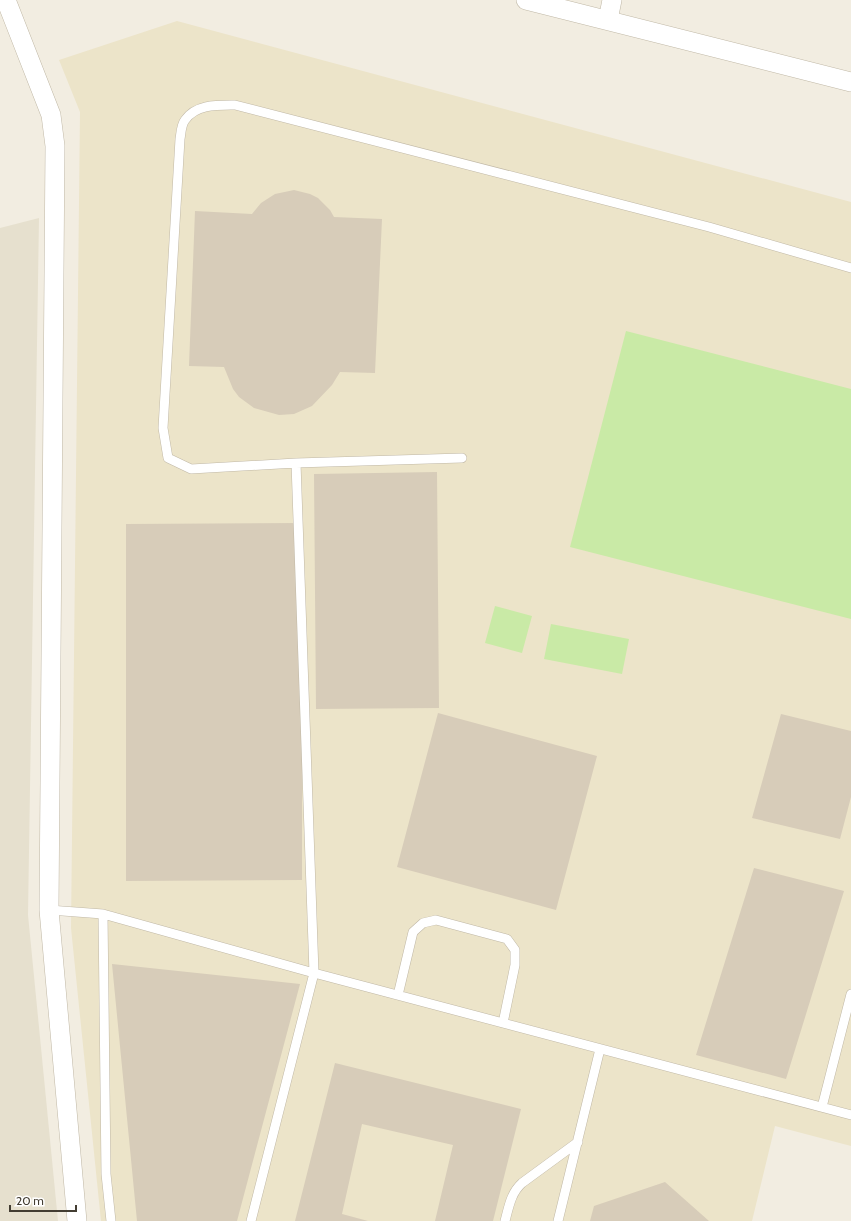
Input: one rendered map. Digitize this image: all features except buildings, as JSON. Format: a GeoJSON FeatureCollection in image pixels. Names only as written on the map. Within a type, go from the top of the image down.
{"type":"FeatureCollection","features":[{"type":"Feature","properties":{"kind":"street"},"geometry":{"type":"LineString","coordinates":[[6,0],[51,115],[55,146],[50,910],[77,1221]]}},
{"type":"Feature","properties":{"kind":"street"},"geometry":{"type":"LineString","coordinates":[[526,0],[851,82]]}},
{"type":"Feature","properties":{"kind":"street"},"geometry":{"type":"LineString","coordinates":[[608,20],[612,0]]}},
{"type":"Feature","properties":{"kind":"lane"},"geometry":{"type":"LineString","coordinates":[[462,458],[296,463],[191,469],[168,458],[162,428],[180,139],[184,121],[192,113],[210,105],[235,105],[709,227],[851,268]]}},
{"type":"Feature","properties":{"kind":"lane"},"geometry":{"type":"LineString","coordinates":[[251,1221],[314,973],[296,463]]}},
{"type":"Feature","properties":{"kind":"lane"},"geometry":{"type":"LineString","coordinates":[[50,910],[103,914],[314,973],[851,1115]]}},
{"type":"Feature","properties":{"kind":"lane"},"geometry":{"type":"LineString","coordinates":[[103,914],[106,1174],[111,1221]]}},
{"type":"Feature","properties":{"kind":"lane"},"geometry":{"type":"LineString","coordinates":[[398,995],[413,932],[422,923],[436,920],[500,937],[507,939],[515,950],[515,965],[503,1023]]}},
{"type":"Feature","properties":{"kind":"lane"},"geometry":{"type":"LineString","coordinates":[[822,1108],[851,994]]}},
{"type":"Feature","properties":{"kind":"lane"},"geometry":{"type":"LineString","coordinates":[[558,1221],[600,1049]]}},
{"type":"Feature","properties":{"kind":"lane"},"geometry":{"type":"LineString","coordinates":[[505,1221],[510,1200],[522,1182],[578,1142]]}},
{"type":"Feature","properties":{"kind":"shaded area"},"geometry":{"type":"Polygon","coordinates":[[[177,21],[851,202],[851,1146],[775,1126],[752,1221],[101,1221],[71,928],[80,112],[59,60],[177,21]]]}},
{"type":"Feature","properties":{"kind":"shaded area"},"geometry":{"type":"Polygon","coordinates":[[[39,218],[28,915],[58,1221],[0,1221],[0,228],[39,218]]]}},
{"type":"Feature","properties":{"kind":"green space"},"geometry":{"type":"Polygon","coordinates":[[[626,331],[851,389],[851,619],[570,547],[626,331]]]}},
{"type":"Feature","properties":{"kind":"green space"},"geometry":{"type":"Polygon","coordinates":[[[495,606],[532,616],[522,653],[485,643],[495,606]]]}},
{"type":"Feature","properties":{"kind":"green space"},"geometry":{"type":"Polygon","coordinates":[[[551,624],[629,639],[622,674],[544,659],[551,624]]]}}]}
